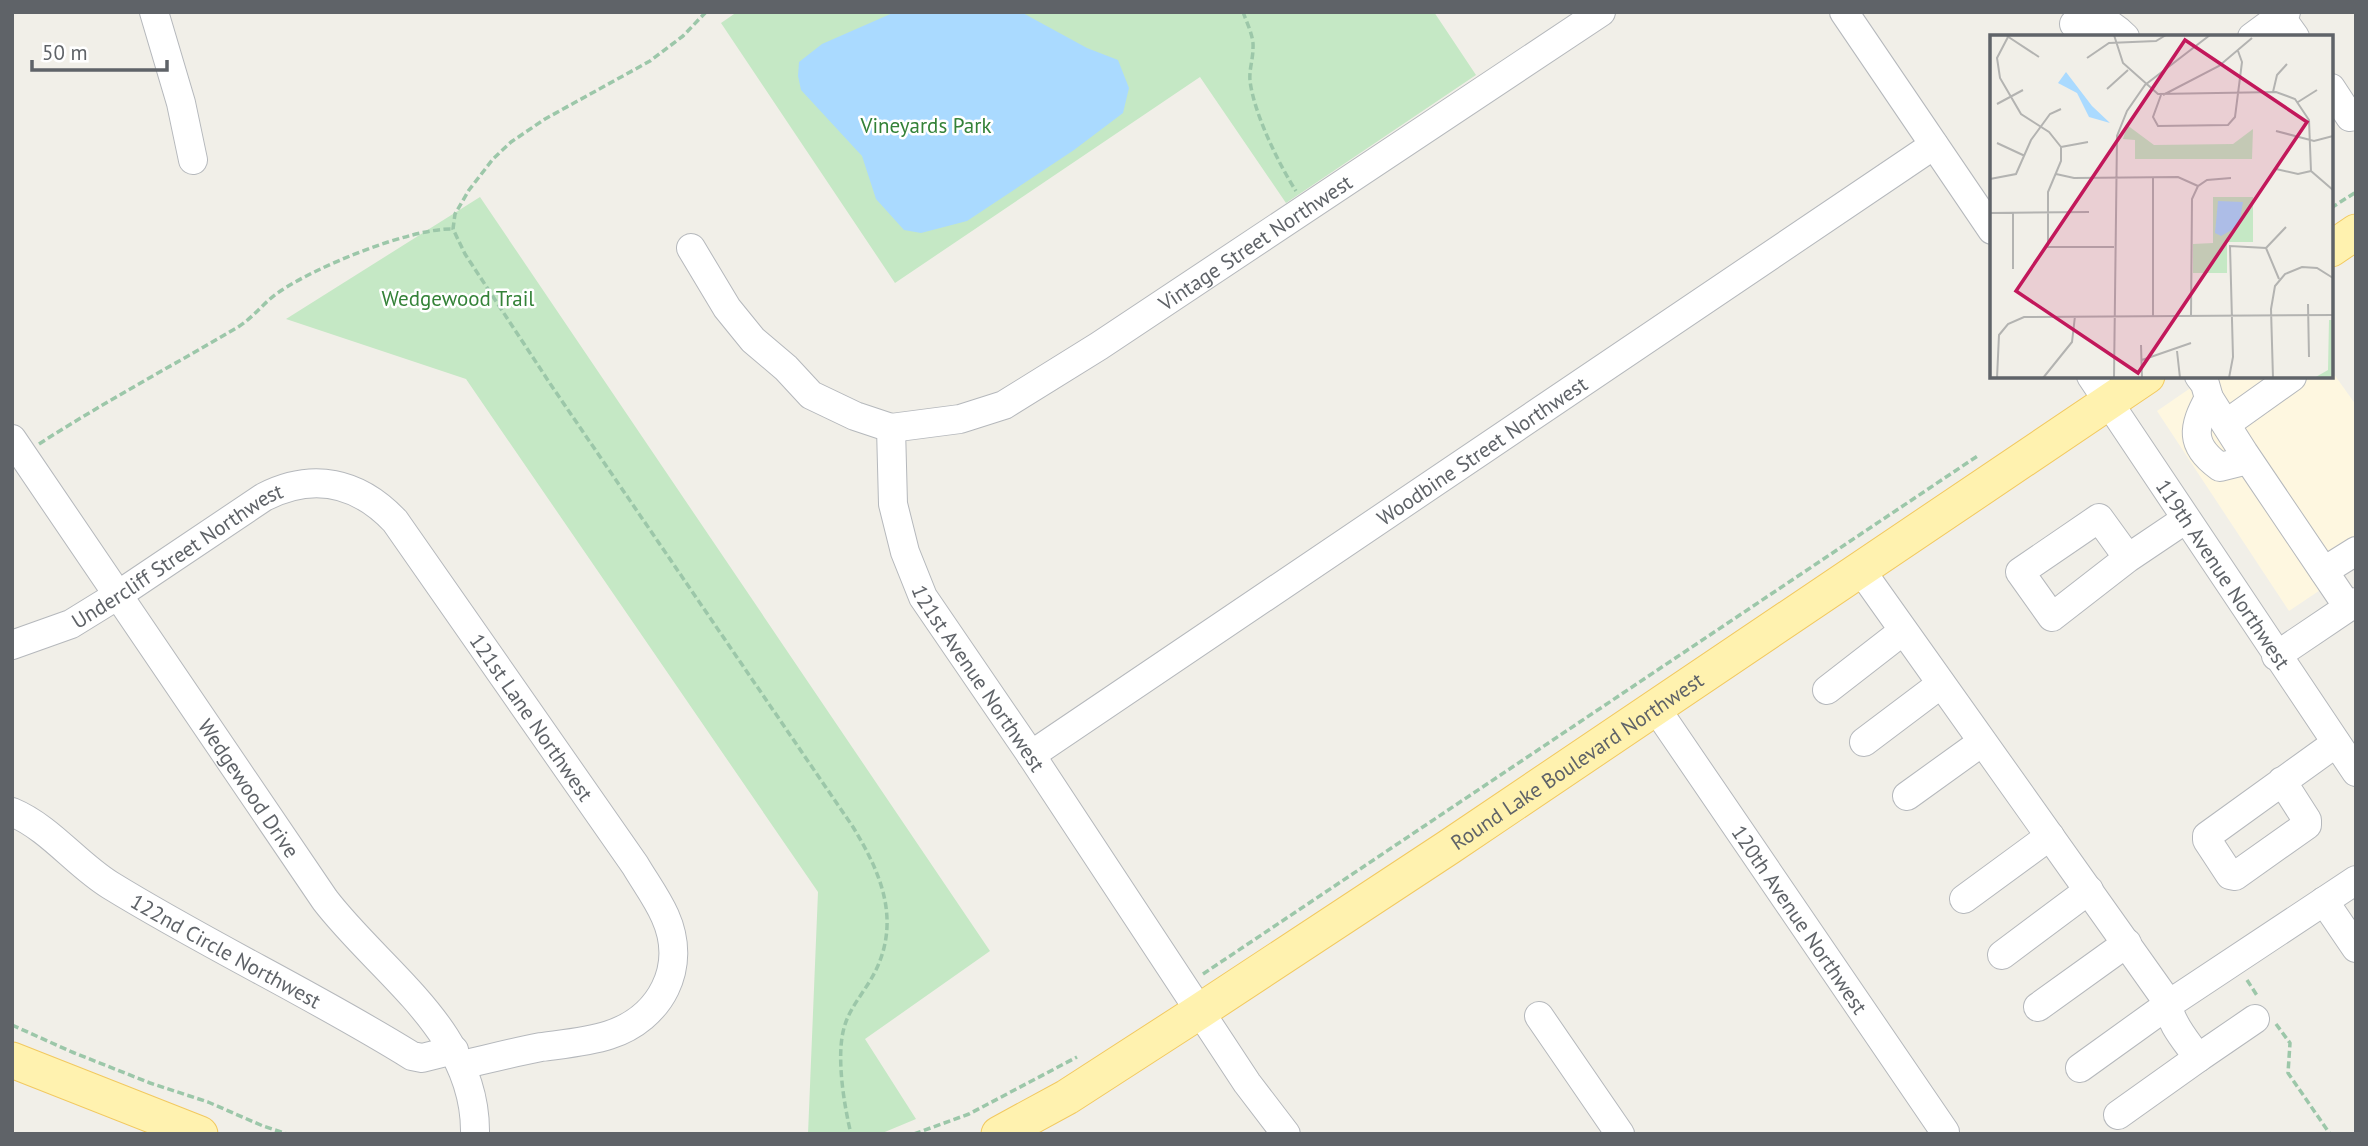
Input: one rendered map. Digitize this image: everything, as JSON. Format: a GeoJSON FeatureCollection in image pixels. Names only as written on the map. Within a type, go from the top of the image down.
{"type":"FeatureCollection","features":[{"type":"Feature","properties":{"kind":"main road"},"geometry":{"type":"LineString","coordinates":[[2333,248],[2356,232]]}},
{"type":"Feature","properties":{"kind":"main road","name":"Round Lake Boulevard Northwest"},"geometry":{"type":"LineString","coordinates":[[999,1134],[1067,1097],[1192,999],[1655,707],[1860,569],[2100,389],[2140,378]]}},
{"type":"Feature","properties":{"kind":"main road"},"geometry":{"type":"LineString","coordinates":[[12,1060],[200,1134]]}},
{"type":"Feature","properties":{"kind":"street"},"geometry":{"type":"LineString","coordinates":[[154,12],[181,103],[193,160]]}},
{"type":"Feature","properties":{"kind":"street","name":"Vintage Street Northwest"},"geometry":{"type":"LineString","coordinates":[[891,428],[960,419],[1004,405],[1099,346],[1601,12]]}},
{"type":"Feature","properties":{"kind":"street"},"geometry":{"type":"LineString","coordinates":[[1844,12],[1990,227]]}},
{"type":"Feature","properties":{"kind":"street"},"geometry":{"type":"LineString","coordinates":[[2074,24],[2097,19],[2112,24],[2123,35]]}},
{"type":"Feature","properties":{"kind":"street"},"geometry":{"type":"LineString","coordinates":[[2333,91],[2350,117]]}},
{"type":"Feature","properties":{"kind":"street","name":"Woodbine Street Northwest"},"geometry":{"type":"LineString","coordinates":[[1031,755],[1934,145]]}},
{"type":"Feature","properties":{"kind":"street"},"geometry":{"type":"LineString","coordinates":[[691,248],[727,308],[752,340],[786,368],[811,395],[855,416],[891,428]]}},
{"type":"Feature","properties":{"kind":"street"},"geometry":{"type":"LineString","coordinates":[[2226,424],[2291,378]]}},
{"type":"Feature","properties":{"kind":"street"},"geometry":{"type":"LineString","coordinates":[[2204,387],[2248,460],[2324,571],[2352,604],[2276,656]]}},
{"type":"Feature","properties":{"kind":"street"},"geometry":{"type":"LineString","coordinates":[[2204,387],[2195,435],[2201,445],[2211,461],[2220,467],[2248,460]]}},
{"type":"Feature","properties":{"kind":"street","name":"119th Avenue Northwest"},"geometry":{"type":"LineString","coordinates":[[2100,389],[2356,772]]}},
{"type":"Feature","properties":{"kind":"street","name":"121st Avenue Northwest"},"geometry":{"type":"LineString","coordinates":[[891,428],[893,504],[905,552],[923,597],[1031,755],[1247,1083],[1286,1134]]}},
{"type":"Feature","properties":{"kind":"street","name":"Wedgewood Drive"},"geometry":{"type":"LineString","coordinates":[[18,446],[325,900],[356,938],[416,999],[458,1057],[474,1105],[475,1134]]}},
{"type":"Feature","properties":{"kind":"street","name":"Undercliff Street Northwest"},"geometry":{"type":"LineString","coordinates":[[12,645],[71,624],[264,496],[279,489],[313,483],[346,488]]}},
{"type":"Feature","properties":{"kind":"street","name":"121st Lane Northwest"},"geometry":{"type":"LineString","coordinates":[[346,488],[380,505],[394,522],[635,865],[666,916],[674,947],[671,976]]}},
{"type":"Feature","properties":{"kind":"street"},"geometry":{"type":"LineString","coordinates":[[2128,558],[2186,519]]}},
{"type":"Feature","properties":{"kind":"street"},"geometry":{"type":"LineString","coordinates":[[2324,571],[2356,551]]}},
{"type":"Feature","properties":{"kind":"street"},"geometry":{"type":"LineString","coordinates":[[1860,569],[2127,943],[2169,1004],[2168,1011],[2198,1058]]}},
{"type":"Feature","properties":{"kind":"street"},"geometry":{"type":"LineString","coordinates":[[1827,690],[1903,631]]}},
{"type":"Feature","properties":{"kind":"street"},"geometry":{"type":"LineString","coordinates":[[1864,741],[1941,684]]}},
{"type":"Feature","properties":{"kind":"street","name":"120th Avenue Northwest"},"geometry":{"type":"LineString","coordinates":[[1655,707],[1944,1133]]}},
{"type":"Feature","properties":{"kind":"street"},"geometry":{"type":"LineString","coordinates":[[1906,796],[1982,742]]}},
{"type":"Feature","properties":{"kind":"street"},"geometry":{"type":"LineString","coordinates":[[2282,781],[2336,743]]}},
{"type":"Feature","properties":{"kind":"street","name":"122nd Circle Northwest"},"geometry":{"type":"LineString","coordinates":[[12,812],[61,845],[83,867],[111,885],[412,1056],[458,1057],[524,1050],[610,1035],[641,1019],[661,999],[671,976]]}},
{"type":"Feature","properties":{"kind":"street"},"geometry":{"type":"LineString","coordinates":[[1964,899],[2050,836]]}},
{"type":"Feature","properties":{"kind":"street"},"geometry":{"type":"LineString","coordinates":[[2080,1068],[2169,1004],[2356,880]]}},
{"type":"Feature","properties":{"kind":"street"},"geometry":{"type":"LineString","coordinates":[[2002,955],[2089,890]]}},
{"type":"Feature","properties":{"kind":"street"},"geometry":{"type":"LineString","coordinates":[[2324,901],[2356,948]]}},
{"type":"Feature","properties":{"kind":"street"},"geometry":{"type":"LineString","coordinates":[[2038,1007],[2127,943]]}},
{"type":"Feature","properties":{"kind":"street"},"geometry":{"type":"LineString","coordinates":[[2118,1115],[2264,1015]]}},
{"type":"Feature","properties":{"kind":"street"},"geometry":{"type":"LineString","coordinates":[[1539,1016],[1619,1134]]}},
{"type":"Feature","properties":{"kind":"path"},"geometry":{"type":"LineString","coordinates":[[706,12],[683,37],[650,61],[545,118],[511,142],[493,159],[469,190],[455,214],[453,229],[465,254],[551,384],[853,827],[880,876],[886,899],[887,919],[883,954],[842,1035],[843,1075],[850,1134]]}},
{"type":"Feature","properties":{"kind":"path"},"geometry":{"type":"LineString","coordinates":[[1242,12],[1253,42],[1250,83],[1257,106],[1280,164],[1307,207]]}},
{"type":"Feature","properties":{"kind":"path"},"geometry":{"type":"LineString","coordinates":[[2333,207],[2356,192]]}},
{"type":"Feature","properties":{"kind":"path"},"geometry":{"type":"LineString","coordinates":[[18,446],[66,426],[239,326],[275,294],[304,277],[362,251],[435,229],[453,229]]}},
{"type":"Feature","properties":{"kind":"path"},"geometry":{"type":"LineString","coordinates":[[1192,999],[1989,448]]}},
{"type":"Feature","properties":{"kind":"path"},"geometry":{"type":"LineString","coordinates":[[2234,961],[2264,1015],[2290,1043],[2288,1073],[2329,1134]]}},
{"type":"Feature","properties":{"kind":"path"},"geometry":{"type":"LineString","coordinates":[[12,1025],[150,1083],[208,1102],[287,1134]]}},
{"type":"Feature","properties":{"kind":"path"},"geometry":{"type":"LineString","coordinates":[[915,1134],[968,1114],[1082,1054]]}},
{"type":"Feature","properties":{"kind":"shaded area"},"geometry":{"type":"Polygon","coordinates":[[[2333,373],[2356,405],[2356,566],[2289,611],[2157,411],[2205,378],[2333,378],[2333,373]]]}},
{"type":"Feature","properties":{"kind":"green space","name":"Vineyards Park"},"geometry":{"type":"Polygon","coordinates":[[[737,12],[1434,12],[1476,75],[1286,203],[1200,77],[895,283],[721,23],[737,12]]]}},
{"type":"Feature","properties":{"kind":"green space","name":"Wedgewood Trail"},"geometry":{"type":"Polygon","coordinates":[[[480,197],[990,951],[865,1039],[916,1119],[880,1134],[808,1134],[818,892],[466,379],[286,319],[480,197]]]}},
{"type":"Feature","properties":{"kind":"water"},"geometry":{"type":"Polygon","coordinates":[[[895,12],[1021,12],[1087,48],[1118,60],[1129,88],[1123,113],[1074,150],[967,221],[921,233],[904,230],[876,199],[862,156],[801,90],[798,76],[799,62],[822,44],[895,12]]]}}]}
